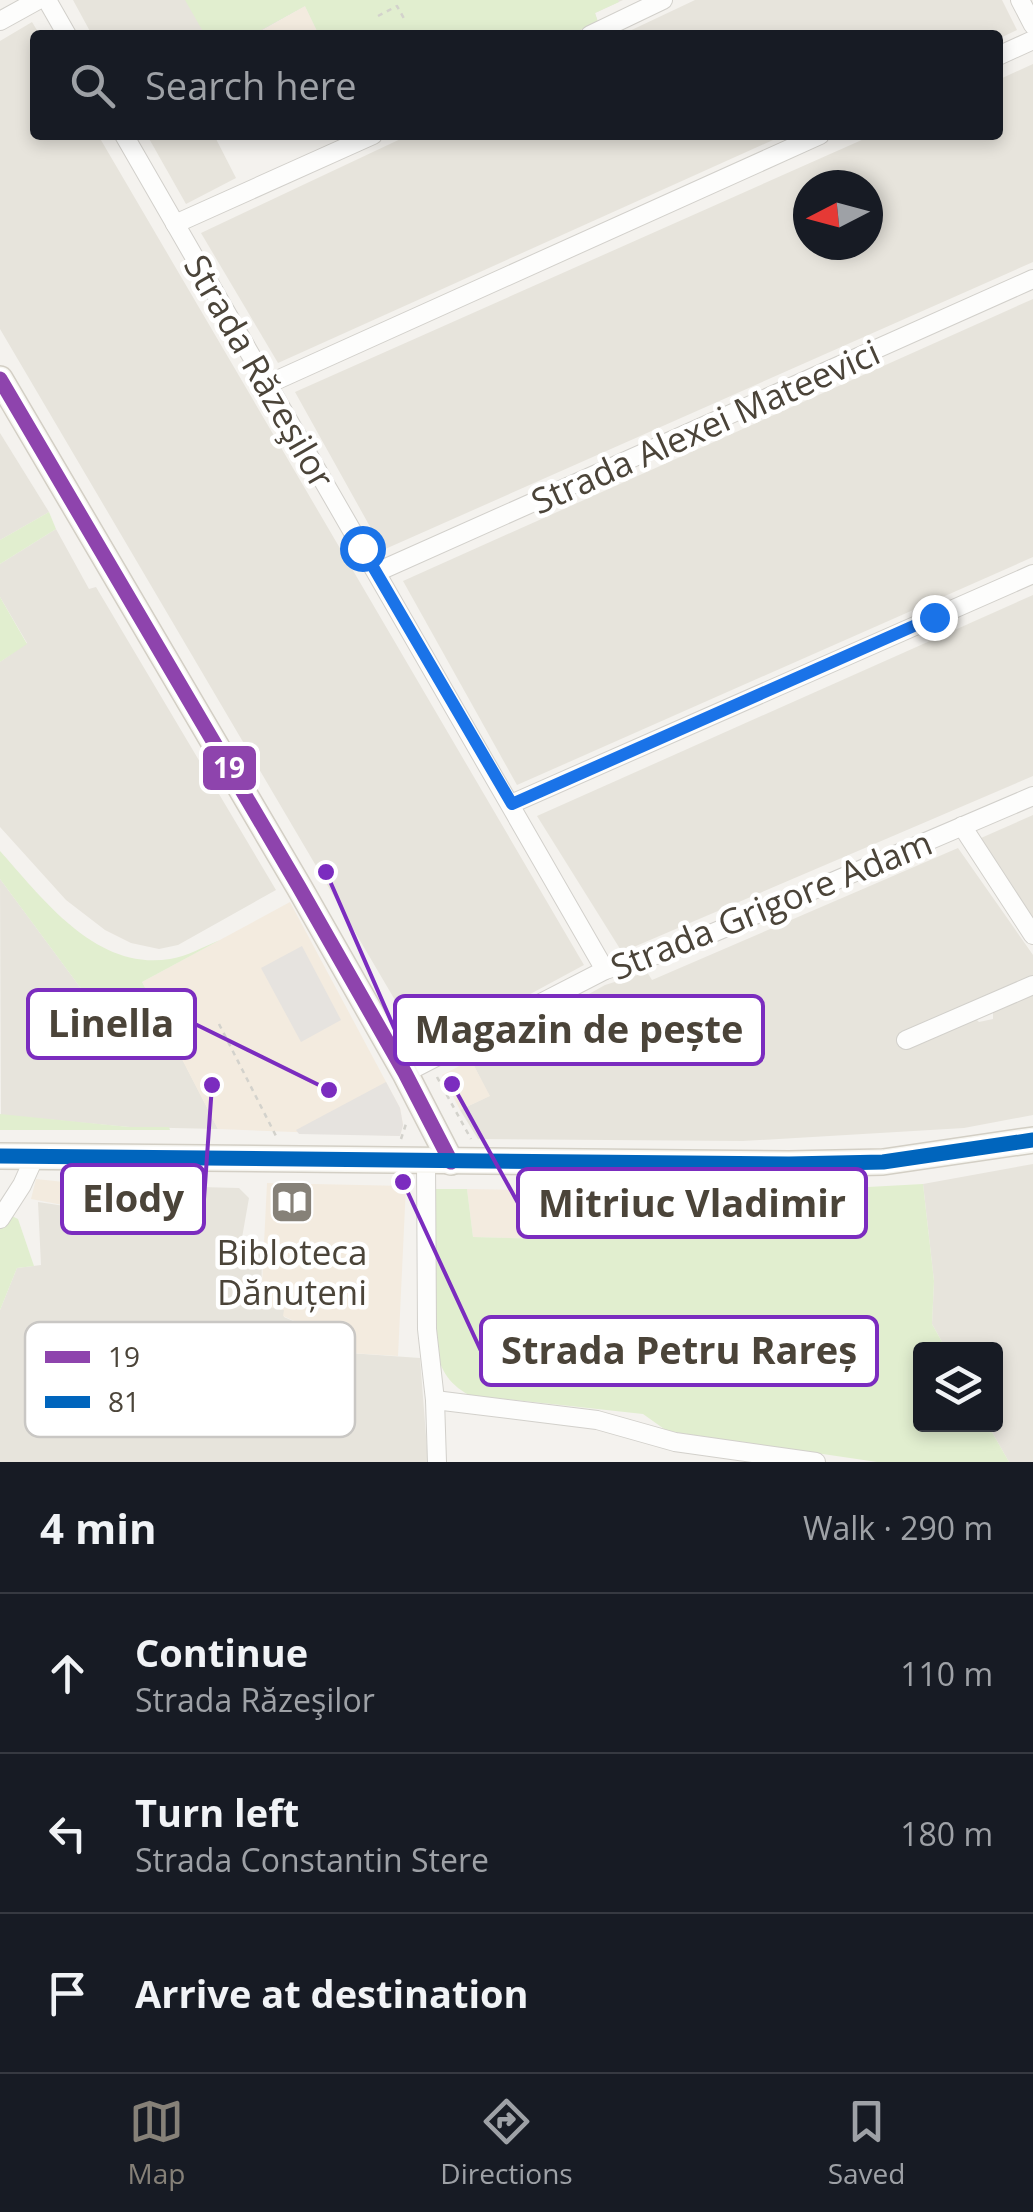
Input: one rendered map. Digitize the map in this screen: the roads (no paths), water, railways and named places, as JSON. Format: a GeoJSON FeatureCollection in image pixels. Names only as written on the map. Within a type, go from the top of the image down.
{"type":"FeatureCollection","features":[{"type":"Feature","properties":{"kind":"main road"},"geometry":{"type":"LineString","coordinates":[[0,379],[405,1073],[438,1162]]}},
{"type":"Feature","properties":{"kind":"main road"},"geometry":{"type":"LineString","coordinates":[[0,1156],[676,1165],[864,1162],[946,1155],[1033,1140]]}},
{"type":"Feature","properties":{"kind":"street"},"geometry":{"type":"LineString","coordinates":[[0,21],[38,0]]}},
{"type":"Feature","properties":{"kind":"street"},"geometry":{"type":"LineString","coordinates":[[47,0],[64,30]]}},
{"type":"Feature","properties":{"kind":"street"},"geometry":{"type":"LineString","coordinates":[[600,30],[663,0]]}},
{"type":"Feature","properties":{"kind":"street"},"geometry":{"type":"LineString","coordinates":[[1020,0],[1033,25]]}},
{"type":"Feature","properties":{"kind":"street"},"geometry":{"type":"LineString","coordinates":[[1003,54],[1033,40]]}},
{"type":"Feature","properties":{"kind":"street","name":"Strada Răzeşilor"},"geometry":{"type":"LineString","coordinates":[[127,140],[605,970]]}},
{"type":"Feature","properties":{"kind":"street"},"geometry":{"type":"LineString","coordinates":[[176,224],[363,140]]}},
{"type":"Feature","properties":{"kind":"street"},"geometry":{"type":"LineString","coordinates":[[266,384],[809,140]]}},
{"type":"Feature","properties":{"kind":"street","name":"Strada Alexei Mateevici"},"geometry":{"type":"LineString","coordinates":[[376,572],[1033,279]]}},
{"type":"Feature","properties":{"kind":"street"},"geometry":{"type":"LineString","coordinates":[[512,804],[1033,574]]}},
{"type":"Feature","properties":{"kind":"street","name":"Strada Grigore Adam"},"geometry":{"type":"LineString","coordinates":[[405,1073],[605,970],[673,950],[1033,796]]}},
{"type":"Feature","properties":{"kind":"street"},"geometry":{"type":"LineString","coordinates":[[962,826],[1033,935]]}},
{"type":"Feature","properties":{"kind":"street"},"geometry":{"type":"LineString","coordinates":[[906,1040],[1033,984]]}},
{"type":"Feature","properties":{"kind":"street"},"geometry":{"type":"LineString","coordinates":[[0,1219],[36,1154]]}},
{"type":"Feature","properties":{"kind":"street"},"geometry":{"type":"LineString","coordinates":[[437,1462],[427,1330],[438,1162]]}},
{"type":"Feature","properties":{"kind":"street"},"geometry":{"type":"LineString","coordinates":[[435,1400],[611,1423],[674,1442],[816,1462]]}},
{"type":"Feature","properties":{"kind":"place","name":"Magazin de pește"},"geometry":{"type":"Point","coordinates":[326,872]}},
{"type":"Feature","properties":{"kind":"place","name":"Mitriuc Vladimir"},"geometry":{"type":"Point","coordinates":[452,1084]}},
{"type":"Feature","properties":{"kind":"place","name":"Elody"},"geometry":{"type":"Point","coordinates":[212,1085]}},
{"type":"Feature","properties":{"kind":"place","name":"Linella"},"geometry":{"type":"Point","coordinates":[329,1090]}},
{"type":"Feature","properties":{"kind":"place","name":"Strada Petru Rareș"},"geometry":{"type":"Point","coordinates":[403,1182]}},
{"type":"Feature","properties":{"kind":"place","name":"Bibloteca Dănuțeni"},"geometry":{"type":"Point","coordinates":[292,1202]}}]}
